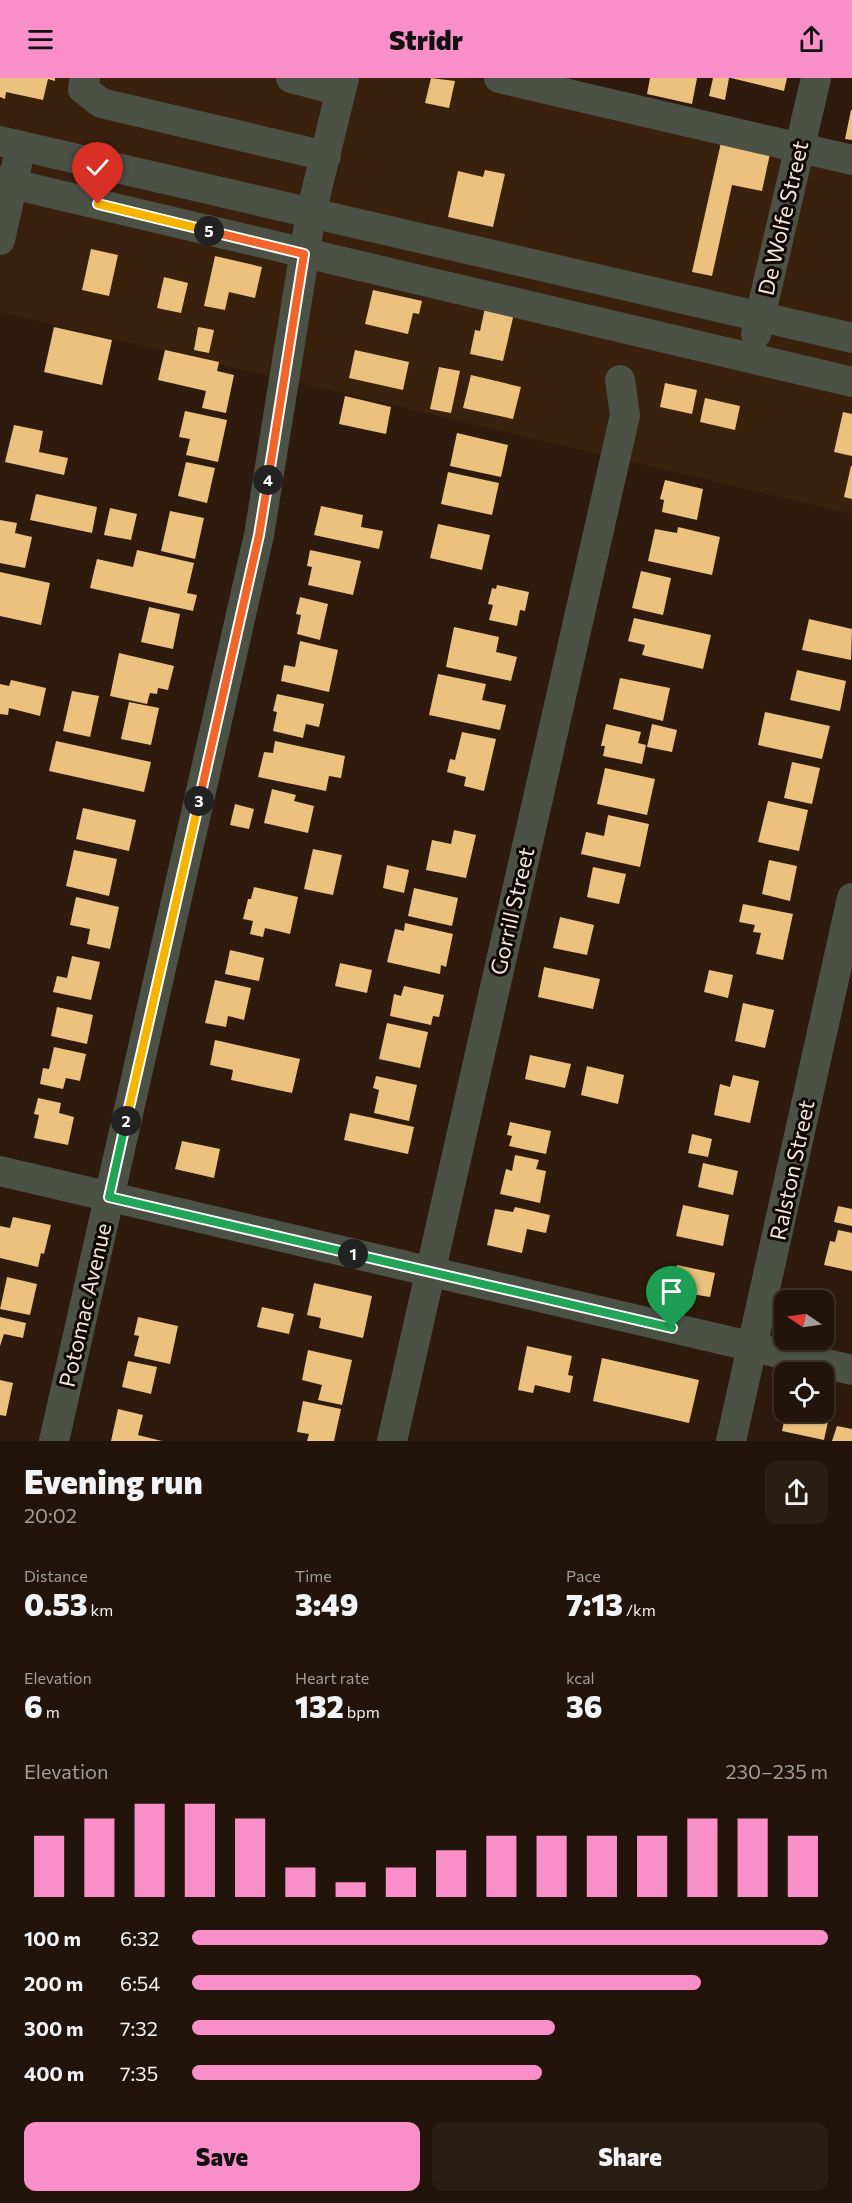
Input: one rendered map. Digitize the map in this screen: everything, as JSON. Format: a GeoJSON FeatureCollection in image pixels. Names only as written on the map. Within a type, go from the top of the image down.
{"type":"FeatureCollection","features":[{"type":"Feature","properties":{"kind":"street"},"geometry":{"type":"LineString","coordinates":[[85,78],[83,89],[101,103],[326,156]]}},
{"type":"Feature","properties":{"kind":"street"},"geometry":{"type":"LineString","coordinates":[[291,78],[343,84]]}},
{"type":"Feature","properties":{"kind":"street"},"geometry":{"type":"LineString","coordinates":[[499,78],[852,160]]}},
{"type":"Feature","properties":{"kind":"street","name":"De Wolfe Street"},"geometry":{"type":"LineString","coordinates":[[750,358],[816,78]]}},
{"type":"Feature","properties":{"kind":"street","name":"Potomac Avenue"},"geometry":{"type":"LineString","coordinates":[[54,1441],[259,535],[311,213],[343,84]]}},
{"type":"Feature","properties":{"kind":"street"},"geometry":{"type":"LineString","coordinates":[[0,240],[11,143],[852,338]]}},
{"type":"Feature","properties":{"kind":"street"},"geometry":{"type":"LineString","coordinates":[[6,182],[852,382]]}},
{"type":"Feature","properties":{"kind":"street","name":"Gorrill Street"},"geometry":{"type":"LineString","coordinates":[[392,1441],[625,415],[620,380]]}},
{"type":"Feature","properties":{"kind":"street","name":"Ralston Street"},"geometry":{"type":"LineString","coordinates":[[731,1441],[852,898]]}},
{"type":"Feature","properties":{"kind":"street"},"geometry":{"type":"LineString","coordinates":[[0,1171],[852,1371]]}},
{"type":"Feature","properties":{"kind":"shaded area"},"geometry":{"type":"Polygon","coordinates":[[[0,78],[468,78],[852,168],[852,514],[0,312],[0,78]]]}},
{"type":"Feature","properties":{"kind":"building"},"geometry":{"type":"Polygon","coordinates":[[[0,78],[55,78],[55,81],[48,79],[43,100],[6,92],[5,99],[0,97],[0,78]]]}},
{"type":"Feature","properties":{"kind":"building"},"geometry":{"type":"Polygon","coordinates":[[[431,78],[455,81],[449,108],[425,103],[431,78]]]}},
{"type":"Feature","properties":{"kind":"building"},"geometry":{"type":"Polygon","coordinates":[[[650,78],[697,78],[692,104],[647,94],[650,78]]]}},
{"type":"Feature","properties":{"kind":"building"},"geometry":{"type":"Polygon","coordinates":[[[713,78],[729,78],[725,100],[709,96],[713,78]]]}},
{"type":"Feature","properties":{"kind":"building"},"geometry":{"type":"Polygon","coordinates":[[[731,78],[787,78],[784,91],[731,78]]]}},
{"type":"Feature","properties":{"kind":"building"},"geometry":{"type":"Polygon","coordinates":[[[852,110],[852,140],[845,139],[852,110]]]}},
{"type":"Feature","properties":{"kind":"building"},"geometry":{"type":"Polygon","coordinates":[[[722,138],[771,149],[762,191],[732,185],[712,276],[692,272],[722,138]]]}},
{"type":"Feature","properties":{"kind":"building"},"geometry":{"type":"Polygon","coordinates":[[[485,170],[505,174],[493,227],[448,217],[458,171],[483,177],[485,170]]]}},
{"type":"Feature","properties":{"kind":"building"},"geometry":{"type":"Polygon","coordinates":[[[91,249],[118,255],[109,296],[82,290],[91,249]]]}},
{"type":"Feature","properties":{"kind":"building"},"geometry":{"type":"Polygon","coordinates":[[[215,256],[262,267],[255,298],[229,292],[225,310],[204,306],[215,256]]]}},
{"type":"Feature","properties":{"kind":"building"},"geometry":{"type":"Polygon","coordinates":[[[164,277],[188,283],[181,313],[157,308],[164,277]]]}},
{"type":"Feature","properties":{"kind":"building"},"geometry":{"type":"Polygon","coordinates":[[[373,290],[422,301],[419,314],[413,313],[408,334],[365,324],[373,290]]]}},
{"type":"Feature","properties":{"kind":"building"},"geometry":{"type":"Polygon","coordinates":[[[486,303],[515,309],[503,361],[470,354],[475,330],[480,331],[486,303]]]}},
{"type":"Feature","properties":{"kind":"building"},"geometry":{"type":"Polygon","coordinates":[[[54,327],[112,340],[102,385],[44,372],[54,327]]]}},
{"type":"Feature","properties":{"kind":"building"},"geometry":{"type":"Polygon","coordinates":[[[198,327],[214,330],[209,353],[194,350],[198,327]]]}},
{"type":"Feature","properties":{"kind":"building"},"geometry":{"type":"Polygon","coordinates":[[[165,350],[219,362],[217,371],[234,375],[226,413],[202,408],[206,391],[158,380],[165,350]]]}},
{"type":"Feature","properties":{"kind":"building"},"geometry":{"type":"Polygon","coordinates":[[[355,350],[409,362],[403,390],[349,378],[355,350]]]}},
{"type":"Feature","properties":{"kind":"building"},"geometry":{"type":"Polygon","coordinates":[[[439,367],[460,371],[451,413],[430,409],[439,367]]]}},
{"type":"Feature","properties":{"kind":"building"},"geometry":{"type":"Polygon","coordinates":[[[471,375],[521,387],[513,419],[463,408],[471,375]]]}},
{"type":"Feature","properties":{"kind":"building"},"geometry":{"type":"Polygon","coordinates":[[[665,383],[697,390],[692,414],[660,407],[665,383]]]}},
{"type":"Feature","properties":{"kind":"building"},"geometry":{"type":"Polygon","coordinates":[[[345,396],[391,407],[386,434],[339,424],[345,396]]]}},
{"type":"Feature","properties":{"kind":"building"},"geometry":{"type":"Polygon","coordinates":[[[705,398],[740,406],[735,430],[700,422],[705,398]]]}},
{"type":"Feature","properties":{"kind":"building"},"geometry":{"type":"Polygon","coordinates":[[[185,411],[227,420],[218,462],[186,455],[190,439],[179,437],[185,411]]]}},
{"type":"Feature","properties":{"kind":"building"},"geometry":{"type":"Polygon","coordinates":[[[843,412],[852,414],[852,456],[834,452],[843,412]]]}},
{"type":"Feature","properties":{"kind":"building"},"geometry":{"type":"Polygon","coordinates":[[[14,425],[43,431],[39,452],[68,458],[64,475],[5,462],[14,425]]]}},
{"type":"Feature","properties":{"kind":"building"},"geometry":{"type":"Polygon","coordinates":[[[457,433],[508,445],[501,477],[450,466],[457,433]]]}},
{"type":"Feature","properties":{"kind":"building"},"geometry":{"type":"Polygon","coordinates":[[[186,462],[215,468],[207,503],[178,496],[186,462]]]}},
{"type":"Feature","properties":{"kind":"building"},"geometry":{"type":"Polygon","coordinates":[[[852,466],[852,499],[844,497],[852,466]]]}},
{"type":"Feature","properties":{"kind":"building"},"geometry":{"type":"Polygon","coordinates":[[[448,472],[499,483],[492,515],[441,504],[448,472]]]}},
{"type":"Feature","properties":{"kind":"building"},"geometry":{"type":"Polygon","coordinates":[[[665,480],[703,489],[697,520],[662,512],[664,500],[660,499],[665,480]]]}},
{"type":"Feature","properties":{"kind":"building"},"geometry":{"type":"Polygon","coordinates":[[[36,494],[97,507],[92,533],[30,520],[36,494]]]}},
{"type":"Feature","properties":{"kind":"building"},"geometry":{"type":"Polygon","coordinates":[[[321,506],[363,515],[361,527],[383,531],[379,549],[314,535],[321,506]]]}},
{"type":"Feature","properties":{"kind":"building"},"geometry":{"type":"Polygon","coordinates":[[[110,508],[137,514],[131,540],[104,535],[110,508]]]}},
{"type":"Feature","properties":{"kind":"building"},"geometry":{"type":"Polygon","coordinates":[[[170,511],[204,518],[195,559],[161,551],[170,511]]]}},
{"type":"Feature","properties":{"kind":"building"},"geometry":{"type":"Polygon","coordinates":[[[0,520],[17,523],[15,533],[32,537],[25,568],[0,563],[0,520]]]}},
{"type":"Feature","properties":{"kind":"building"},"geometry":{"type":"Polygon","coordinates":[[[438,524],[490,535],[482,570],[430,558],[438,524]]]}},
{"type":"Feature","properties":{"kind":"building"},"geometry":{"type":"Polygon","coordinates":[[[678,527],[720,537],[712,575],[648,561],[655,529],[677,533],[678,527]]]}},
{"type":"Feature","properties":{"kind":"building"},"geometry":{"type":"Polygon","coordinates":[[[137,550],[194,563],[187,593],[197,595],[193,611],[90,588],[97,559],[133,567],[137,550]]]}},
{"type":"Feature","properties":{"kind":"building"},"geometry":{"type":"Polygon","coordinates":[[[310,550],[361,561],[353,595],[308,585],[312,567],[307,566],[310,550]]]}},
{"type":"Feature","properties":{"kind":"building"},"geometry":{"type":"Polygon","coordinates":[[[641,571],[671,578],[663,615],[632,608],[641,571]]]}},
{"type":"Feature","properties":{"kind":"building"},"geometry":{"type":"Polygon","coordinates":[[[0,572],[50,583],[41,625],[0,616],[0,572]]]}},
{"type":"Feature","properties":{"kind":"building"},"geometry":{"type":"Polygon","coordinates":[[[497,585],[529,592],[525,611],[520,610],[517,626],[489,620],[493,605],[488,604],[492,588],[496,589],[497,585]]]}},
{"type":"Feature","properties":{"kind":"building"},"geometry":{"type":"Polygon","coordinates":[[[300,597],[328,604],[320,640],[297,634],[301,615],[296,614],[300,597]]]}},
{"type":"Feature","properties":{"kind":"building"},"geometry":{"type":"Polygon","coordinates":[[[149,607],[180,614],[173,649],[141,642],[149,607]]]}},
{"type":"Feature","properties":{"kind":"building"},"geometry":{"type":"Polygon","coordinates":[[[634,618],[711,635],[703,669],[642,655],[645,645],[628,641],[634,618]]]}},
{"type":"Feature","properties":{"kind":"building"},"geometry":{"type":"Polygon","coordinates":[[[809,619],[852,629],[851,660],[802,650],[809,619]]]}},
{"type":"Feature","properties":{"kind":"building"},"geometry":{"type":"Polygon","coordinates":[[[454,627],[499,637],[496,652],[517,657],[511,681],[446,667],[454,627]]]}},
{"type":"Feature","properties":{"kind":"building"},"geometry":{"type":"Polygon","coordinates":[[[300,641],[338,650],[329,692],[281,681],[284,665],[295,667],[300,641]]]}},
{"type":"Feature","properties":{"kind":"building"},"geometry":{"type":"Polygon","coordinates":[[[119,653],[174,666],[168,690],[158,688],[157,694],[150,693],[147,704],[110,696],[119,653]]]}},
{"type":"Feature","properties":{"kind":"building"},"geometry":{"type":"Polygon","coordinates":[[[797,670],[846,681],[840,711],[790,700],[797,670]]]}},
{"type":"Feature","properties":{"kind":"building"},"geometry":{"type":"Polygon","coordinates":[[[438,674],[486,684],[482,700],[506,705],[500,730],[429,715],[438,674]]]}},
{"type":"Feature","properties":{"kind":"building"},"geometry":{"type":"Polygon","coordinates":[[[620,678],[670,688],[663,721],[613,709],[620,678]]]}},
{"type":"Feature","properties":{"kind":"building"},"geometry":{"type":"Polygon","coordinates":[[[11,680],[46,688],[40,716],[9,708],[8,715],[0,714],[0,684],[9,686],[11,680]]]}},
{"type":"Feature","properties":{"kind":"building"},"geometry":{"type":"Polygon","coordinates":[[[72,691],[99,696],[90,737],[63,731],[72,691]]]}},
{"type":"Feature","properties":{"kind":"building"},"geometry":{"type":"Polygon","coordinates":[[[277,694],[324,704],[319,727],[306,724],[303,738],[273,731],[277,712],[273,711],[277,694]]]}},
{"type":"Feature","properties":{"kind":"building"},"geometry":{"type":"Polygon","coordinates":[[[129,702],[159,708],[151,745],[121,739],[129,702]]]}},
{"type":"Feature","properties":{"kind":"building"},"geometry":{"type":"Polygon","coordinates":[[[765,712],[830,726],[822,759],[758,745],[765,712]]]}},
{"type":"Feature","properties":{"kind":"building"},"geometry":{"type":"Polygon","coordinates":[[[606,724],[641,732],[638,743],[646,745],[642,764],[603,756],[605,746],[601,746],[606,724]]]}},
{"type":"Feature","properties":{"kind":"building"},"geometry":{"type":"Polygon","coordinates":[[[652,724],[677,730],[672,752],[647,747],[652,724]]]}},
{"type":"Feature","properties":{"kind":"building"},"geometry":{"type":"Polygon","coordinates":[[[462,732],[496,739],[484,791],[464,786],[466,777],[447,772],[450,759],[455,760],[462,732]]]}},
{"type":"Feature","properties":{"kind":"building"},"geometry":{"type":"Polygon","coordinates":[[[56,741],[151,762],[144,792],[49,771],[56,741]]]}},
{"type":"Feature","properties":{"kind":"building"},"geometry":{"type":"Polygon","coordinates":[[[275,741],[345,756],[341,778],[329,776],[326,791],[258,777],[264,752],[273,753],[275,741]]]}},
{"type":"Feature","properties":{"kind":"building"},"geometry":{"type":"Polygon","coordinates":[[[792,762],[820,768],[812,804],[784,798],[792,762]]]}},
{"type":"Feature","properties":{"kind":"building"},"geometry":{"type":"Polygon","coordinates":[[[605,768],[655,779],[647,815],[597,804],[605,768]]]}},
{"type":"Feature","properties":{"kind":"building"},"geometry":{"type":"Polygon","coordinates":[[[272,789],[296,795],[294,801],[314,806],[308,833],[264,823],[272,789]]]}},
{"type":"Feature","properties":{"kind":"building"},"geometry":{"type":"Polygon","coordinates":[[[768,801],[808,810],[799,851],[758,842],[768,801]]]}},
{"type":"Feature","properties":{"kind":"building"},"geometry":{"type":"Polygon","coordinates":[[[235,804],[254,809],[249,829],[230,825],[235,804]]]}},
{"type":"Feature","properties":{"kind":"building"},"geometry":{"type":"Polygon","coordinates":[[[83,808],[136,820],[129,851],[76,839],[83,808]]]}},
{"type":"Feature","properties":{"kind":"building"},"geometry":{"type":"Polygon","coordinates":[[[608,815],[649,824],[640,867],[581,854],[586,832],[604,836],[608,815]]]}},
{"type":"Feature","properties":{"kind":"building"},"geometry":{"type":"Polygon","coordinates":[[[454,830],[476,835],[466,878],[426,870],[432,840],[451,844],[454,830]]]}},
{"type":"Feature","properties":{"kind":"building"},"geometry":{"type":"Polygon","coordinates":[[[313,849],[342,855],[333,895],[304,889],[313,849]]]}},
{"type":"Feature","properties":{"kind":"building"},"geometry":{"type":"Polygon","coordinates":[[[74,850],[117,859],[109,896],[66,886],[74,850]]]}},
{"type":"Feature","properties":{"kind":"building"},"geometry":{"type":"Polygon","coordinates":[[[769,860],[797,866],[790,901],[762,894],[769,860]]]}},
{"type":"Feature","properties":{"kind":"building"},"geometry":{"type":"Polygon","coordinates":[[[387,865],[409,870],[404,893],[383,888],[387,865]]]}},
{"type":"Feature","properties":{"kind":"building"},"geometry":{"type":"Polygon","coordinates":[[[593,867],[626,874],[619,904],[587,897],[593,867]]]}},
{"type":"Feature","properties":{"kind":"building"},"geometry":{"type":"Polygon","coordinates":[[[254,887],[298,897],[290,934],[265,928],[263,937],[250,934],[253,921],[243,919],[254,887]]]}},
{"type":"Feature","properties":{"kind":"building"},"geometry":{"type":"Polygon","coordinates":[[[414,888],[458,898],[452,926],[408,916],[414,888]]]}},
{"type":"Feature","properties":{"kind":"building"},"geometry":{"type":"Polygon","coordinates":[[[76,897],[119,907],[110,949],[87,944],[90,929],[70,925],[76,897]]]}},
{"type":"Feature","properties":{"kind":"building"},"geometry":{"type":"Polygon","coordinates":[[[743,904],[793,914],[783,960],[756,954],[761,933],[753,932],[755,925],[739,922],[743,904]]]}},
{"type":"Feature","properties":{"kind":"building"},"geometry":{"type":"Polygon","coordinates":[[[560,917],[594,925],[587,955],[553,948],[560,917]]]}},
{"type":"Feature","properties":{"kind":"building"},"geometry":{"type":"Polygon","coordinates":[[[405,923],[453,934],[446,967],[441,965],[440,974],[387,962],[395,929],[404,931],[405,923]]]}},
{"type":"Feature","properties":{"kind":"building"},"geometry":{"type":"Polygon","coordinates":[[[230,950],[264,958],[259,981],[225,974],[230,950]]]}},
{"type":"Feature","properties":{"kind":"building"},"geometry":{"type":"Polygon","coordinates":[[[72,956],[100,962],[91,1000],[53,992],[57,976],[67,978],[72,956]]]}},
{"type":"Feature","properties":{"kind":"building"},"geometry":{"type":"Polygon","coordinates":[[[340,963],[372,970],[367,993],[335,986],[340,963]]]}},
{"type":"Feature","properties":{"kind":"building"},"geometry":{"type":"Polygon","coordinates":[[[544,967],[600,979],[593,1009],[538,997],[544,967]]]}},
{"type":"Feature","properties":{"kind":"building"},"geometry":{"type":"Polygon","coordinates":[[[709,970],[733,975],[728,998],[704,992],[709,970]]]}},
{"type":"Feature","properties":{"kind":"building"},"geometry":{"type":"Polygon","coordinates":[[[215,980],[251,988],[244,1020],[228,1016],[226,1027],[205,1023],[215,980]]]}},
{"type":"Feature","properties":{"kind":"building"},"geometry":{"type":"Polygon","coordinates":[[[404,986],[444,995],[439,1017],[433,1016],[431,1025],[390,1016],[394,994],[401,996],[404,986]]]}},
{"type":"Feature","properties":{"kind":"building"},"geometry":{"type":"Polygon","coordinates":[[[743,1003],[774,1010],[765,1048],[735,1041],[743,1003]]]}},
{"type":"Feature","properties":{"kind":"building"},"geometry":{"type":"Polygon","coordinates":[[[57,1007],[93,1015],[87,1044],[51,1036],[57,1007]]]}},
{"type":"Feature","properties":{"kind":"building"},"geometry":{"type":"Polygon","coordinates":[[[387,1023],[428,1032],[420,1068],[379,1059],[387,1023]]]}},
{"type":"Feature","properties":{"kind":"building"},"geometry":{"type":"Polygon","coordinates":[[[215,1040],[300,1059],[292,1093],[231,1080],[233,1070],[210,1065],[215,1040]]]}},
{"type":"Feature","properties":{"kind":"building"},"geometry":{"type":"Polygon","coordinates":[[[54,1047],[86,1054],[80,1081],[66,1078],[63,1089],[40,1084],[43,1068],[49,1069],[54,1047]]]}},
{"type":"Feature","properties":{"kind":"building"},"geometry":{"type":"Polygon","coordinates":[[[530,1055],[571,1064],[565,1088],[525,1079],[530,1055]]]}},
{"type":"Feature","properties":{"kind":"building"},"geometry":{"type":"Polygon","coordinates":[[[587,1066],[624,1075],[618,1104],[581,1095],[587,1066]]]}},
{"type":"Feature","properties":{"kind":"building"},"geometry":{"type":"Polygon","coordinates":[[[733,1075],[759,1081],[750,1123],[714,1115],[720,1084],[730,1087],[733,1075]]]}},
{"type":"Feature","properties":{"kind":"building"},"geometry":{"type":"Polygon","coordinates":[[[376,1076],[417,1085],[409,1121],[374,1113],[379,1090],[373,1088],[376,1076]]]}},
{"type":"Feature","properties":{"kind":"building"},"geometry":{"type":"Polygon","coordinates":[[[38,1098],[61,1103],[59,1113],[74,1117],[68,1145],[34,1138],[39,1115],[34,1114],[38,1098]]]}},
{"type":"Feature","properties":{"kind":"building"},"geometry":{"type":"Polygon","coordinates":[[[350,1113],[414,1127],[408,1154],[344,1140],[350,1113]]]}},
{"type":"Feature","properties":{"kind":"building"},"geometry":{"type":"Polygon","coordinates":[[[510,1122],[551,1131],[546,1154],[509,1146],[512,1136],[507,1135],[510,1122]]]}},
{"type":"Feature","properties":{"kind":"building"},"geometry":{"type":"Polygon","coordinates":[[[692,1134],[712,1139],[708,1157],[688,1153],[692,1134]]]}},
{"type":"Feature","properties":{"kind":"building"},"geometry":{"type":"Polygon","coordinates":[[[182,1141],[220,1149],[214,1178],[175,1169],[182,1141]]]}},
{"type":"Feature","properties":{"kind":"building"},"geometry":{"type":"Polygon","coordinates":[[[515,1155],[539,1160],[536,1169],[546,1171],[540,1203],[500,1194],[506,1169],[512,1171],[515,1155]]]}},
{"type":"Feature","properties":{"kind":"building"},"geometry":{"type":"Polygon","coordinates":[[[703,1163],[738,1171],[733,1195],[698,1187],[703,1163]]]}},
{"type":"Feature","properties":{"kind":"building"},"geometry":{"type":"Polygon","coordinates":[[[683,1205],[729,1215],[723,1246],[676,1236],[683,1205]]]}},
{"type":"Feature","properties":{"kind":"building"},"geometry":{"type":"Polygon","coordinates":[[[838,1206],[852,1209],[852,1226],[834,1222],[838,1206]]]}},
{"type":"Feature","properties":{"kind":"building"},"geometry":{"type":"Polygon","coordinates":[[[515,1207],[550,1215],[546,1233],[527,1229],[522,1253],[487,1245],[495,1209],[513,1212],[515,1207]]]}},
{"type":"Feature","properties":{"kind":"building"},"geometry":{"type":"Polygon","coordinates":[[[13,1217],[51,1225],[44,1254],[41,1253],[38,1267],[0,1258],[0,1226],[10,1228],[13,1217]]]}},
{"type":"Feature","properties":{"kind":"building"},"geometry":{"type":"Polygon","coordinates":[[[838,1230],[852,1233],[852,1271],[824,1265],[830,1241],[835,1242],[838,1230]]]}},
{"type":"Feature","properties":{"kind":"building"},"geometry":{"type":"Polygon","coordinates":[[[677,1265],[715,1273],[710,1297],[672,1291],[677,1265]]]}},
{"type":"Feature","properties":{"kind":"building"},"geometry":{"type":"Polygon","coordinates":[[[7,1277],[37,1284],[30,1315],[0,1309],[7,1277]]]}},
{"type":"Feature","properties":{"kind":"building"},"geometry":{"type":"Polygon","coordinates":[[[314,1283],[372,1296],[363,1338],[319,1328],[321,1318],[307,1315],[314,1283]]]}},
{"type":"Feature","properties":{"kind":"building"},"geometry":{"type":"Polygon","coordinates":[[[262,1307],[294,1314],[289,1334],[257,1327],[262,1307]]]}},
{"type":"Feature","properties":{"kind":"building"},"geometry":{"type":"Polygon","coordinates":[[[0,1317],[26,1323],[23,1338],[4,1334],[0,1346],[0,1317]]]}},
{"type":"Feature","properties":{"kind":"building"},"geometry":{"type":"Polygon","coordinates":[[[138,1317],[178,1326],[170,1364],[134,1356],[139,1336],[134,1335],[138,1317]]]}},
{"type":"Feature","properties":{"kind":"building"},"geometry":{"type":"Polygon","coordinates":[[[527,1346],[572,1356],[568,1375],[573,1376],[570,1393],[535,1385],[533,1393],[518,1390],[527,1346]]]}},
{"type":"Feature","properties":{"kind":"building"},"geometry":{"type":"Polygon","coordinates":[[[308,1350],[352,1360],[342,1405],[318,1400],[322,1385],[302,1380],[308,1350]]]}},
{"type":"Feature","properties":{"kind":"building"},"geometry":{"type":"Polygon","coordinates":[[[602,1358],[699,1380],[689,1423],[593,1401],[602,1358]]]}},
{"type":"Feature","properties":{"kind":"building"},"geometry":{"type":"Polygon","coordinates":[[[128,1361],[157,1367],[151,1394],[122,1387],[128,1361]]]}},
{"type":"Feature","properties":{"kind":"building"},"geometry":{"type":"Polygon","coordinates":[[[0,1380],[13,1383],[6,1416],[0,1415],[0,1380]]]}},
{"type":"Feature","properties":{"kind":"building"},"geometry":{"type":"Polygon","coordinates":[[[303,1401],[341,1409],[334,1441],[307,1441],[309,1434],[297,1432],[303,1401]]]}},
{"type":"Feature","properties":{"kind":"building"},"geometry":{"type":"Polygon","coordinates":[[[118,1409],[143,1415],[138,1435],[162,1441],[111,1441],[118,1409]]]}},
{"type":"Feature","properties":{"kind":"building"},"geometry":{"type":"Polygon","coordinates":[[[784,1422],[828,1422],[824,1440],[782,1431],[784,1422]]]}},
{"type":"Feature","properties":{"kind":"building"},"geometry":{"type":"Polygon","coordinates":[[[837,1426],[852,1429],[852,1441],[832,1441],[837,1426]]]}},
{"type":"Feature","properties":{"kind":"route"},"geometry":{"type":"LineString","coordinates":[[98,204],[304,254],[259,535],[109,1197],[672,1328]]}}]}
